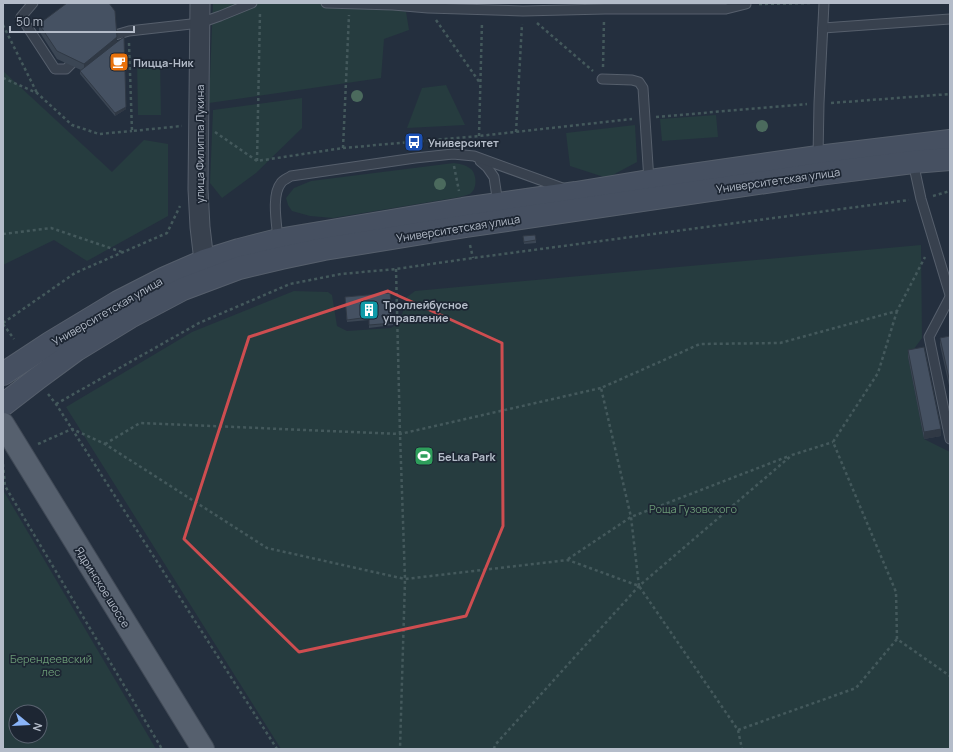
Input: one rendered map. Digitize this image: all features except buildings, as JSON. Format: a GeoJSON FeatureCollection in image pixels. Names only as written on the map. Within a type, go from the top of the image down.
{"type":"FeatureCollection","features":[{"type":"Feature","properties":{"kind":"main road","name":"Университетская улица"},"geometry":{"type":"LineString","coordinates":[[3,405],[76,350],[130,317],[184,289],[207,270],[239,250],[280,249],[499,213],[912,153],[950,141]]}},
{"type":"Feature","properties":{"kind":"main road","name":"Университетская улица"},"geometry":{"type":"LineString","coordinates":[[912,153],[950,159]]}},
{"type":"Feature","properties":{"kind":"main road","name":"Университетская улица"},"geometry":{"type":"LineString","coordinates":[[499,213],[576,193],[651,190]]}},
{"type":"Feature","properties":{"kind":"main road","name":"Университетская улица"},"geometry":{"type":"LineString","coordinates":[[3,374],[50,343],[118,302],[165,278],[207,270]]}},
{"type":"Feature","properties":{"kind":"main road","name":"Ядринское шоссе"},"geometry":{"type":"LineString","coordinates":[[3,424],[203,749]]}},
{"type":"Feature","properties":{"kind":"street","name":"улица Филиппа Лукина"},"geometry":{"type":"LineString","coordinates":[[200,3],[198,189],[200,228],[207,270]]}},
{"type":"Feature","properties":{"kind":"lane"},"geometry":{"type":"LineString","coordinates":[[33,3],[21,17],[54,69],[66,69],[90,45],[129,31],[200,23],[252,3]]}},
{"type":"Feature","properties":{"kind":"lane"},"geometry":{"type":"LineString","coordinates":[[326,3],[393,4],[428,8],[523,11],[604,9],[726,9],[746,3]]}},
{"type":"Feature","properties":{"kind":"lane"},"geometry":{"type":"LineString","coordinates":[[819,166],[819,104],[824,3]]}},
{"type":"Feature","properties":{"kind":"lane"},"geometry":{"type":"LineString","coordinates":[[823,28],[950,19]]}},
{"type":"Feature","properties":{"kind":"lane"},"geometry":{"type":"LineString","coordinates":[[602,79],[632,80],[640,82],[643,88],[651,190]]}},
{"type":"Feature","properties":{"kind":"lane"},"geometry":{"type":"LineString","coordinates":[[912,153],[921,199],[950,296],[929,337],[950,439]]}},
{"type":"Feature","properties":{"kind":"lane"},"geometry":{"type":"LineString","coordinates":[[280,249],[275,200],[276,190],[281,182],[291,176],[453,154],[474,156],[576,193]]}},
{"type":"Feature","properties":{"kind":"lane"},"geometry":{"type":"LineString","coordinates":[[474,156],[487,167],[494,177],[499,213]]}},
{"type":"Feature","properties":{"kind":"path"},"geometry":{"type":"LineString","coordinates":[[746,3],[824,3]]}},
{"type":"Feature","properties":{"kind":"path"},"geometry":{"type":"LineString","coordinates":[[343,148],[350,4]]}},
{"type":"Feature","properties":{"kind":"path"},"geometry":{"type":"LineString","coordinates":[[428,8],[480,83]]}},
{"type":"Feature","properties":{"kind":"path"},"geometry":{"type":"LineString","coordinates":[[479,136],[483,9]]}},
{"type":"Feature","properties":{"kind":"path"},"geometry":{"type":"LineString","coordinates":[[602,79],[604,9]]}},
{"type":"Feature","properties":{"kind":"path"},"geometry":{"type":"LineString","coordinates":[[257,162],[260,11]]}},
{"type":"Feature","properties":{"kind":"path"},"geometry":{"type":"LineString","coordinates":[[523,11],[602,79]]}},
{"type":"Feature","properties":{"kind":"path"},"geometry":{"type":"LineString","coordinates":[[516,132],[523,11]]}},
{"type":"Feature","properties":{"kind":"path"},"geometry":{"type":"LineString","coordinates":[[3,25],[37,93]]}},
{"type":"Feature","properties":{"kind":"path"},"geometry":{"type":"LineString","coordinates":[[129,31],[132,131]]}},
{"type":"Feature","properties":{"kind":"path"},"geometry":{"type":"LineString","coordinates":[[3,78],[37,93],[72,125],[99,134],[189,125]]}},
{"type":"Feature","properties":{"kind":"path"},"geometry":{"type":"LineString","coordinates":[[826,103],[950,94]]}},
{"type":"Feature","properties":{"kind":"path"},"geometry":{"type":"LineString","coordinates":[[650,118],[811,104]]}},
{"type":"Feature","properties":{"kind":"path"},"geometry":{"type":"LineString","coordinates":[[213,130],[257,162],[343,148],[479,136],[639,119]]}},
{"type":"Feature","properties":{"kind":"path"},"geometry":{"type":"LineString","coordinates":[[454,163],[460,197]]}},
{"type":"Feature","properties":{"kind":"path"},"geometry":{"type":"LineString","coordinates":[[932,196],[950,191]]}},
{"type":"Feature","properties":{"kind":"path"},"geometry":{"type":"LineString","coordinates":[[56,404],[199,323],[290,284],[341,274],[396,269],[916,199]]}},
{"type":"Feature","properties":{"kind":"path"},"geometry":{"type":"LineString","coordinates":[[3,234],[51,228],[123,252]]}},
{"type":"Feature","properties":{"kind":"path"},"geometry":{"type":"LineString","coordinates":[[14,339],[3,324],[75,273],[167,233]]}},
{"type":"Feature","properties":{"kind":"path"},"geometry":{"type":"LineString","coordinates":[[568,560],[631,517],[792,455],[833,442],[878,373],[897,311],[934,240]]}},
{"type":"Feature","properties":{"kind":"path"},"geometry":{"type":"LineString","coordinates":[[470,245],[472,258]]}},
{"type":"Feature","properties":{"kind":"path"},"geometry":{"type":"LineString","coordinates":[[396,269],[405,579],[400,749]]}},
{"type":"Feature","properties":{"kind":"path"},"geometry":{"type":"LineString","coordinates":[[105,444],[140,423],[400,434],[601,388],[700,344],[780,343],[897,311]]}},
{"type":"Feature","properties":{"kind":"path"},"geometry":{"type":"LineString","coordinates":[[601,388],[631,517],[639,586],[738,730],[742,749]]}},
{"type":"Feature","properties":{"kind":"path"},"geometry":{"type":"LineString","coordinates":[[47,392],[277,749]]}},
{"type":"Feature","properties":{"kind":"path"},"geometry":{"type":"LineString","coordinates":[[38,444],[72,429],[105,444],[267,548],[405,579],[568,560],[639,586]]}},
{"type":"Feature","properties":{"kind":"path"},"geometry":{"type":"LineString","coordinates":[[738,730],[856,688],[897,639],[896,592],[833,442]]}},
{"type":"Feature","properties":{"kind":"path"},"geometry":{"type":"LineString","coordinates":[[494,749],[495,745],[639,586],[792,455]]}},
{"type":"Feature","properties":{"kind":"path"},"geometry":{"type":"LineString","coordinates":[[3,464],[5,486],[162,749]]}},
{"type":"Feature","properties":{"kind":"path"},"geometry":{"type":"LineString","coordinates":[[897,639],[950,676]]}},
{"type":"Feature","properties":{"kind":"highlighted area"},"geometry":{"type":"Polygon","coordinates":[[[388,291],[502,343],[503,526],[466,616],[299,652],[184,539],[249,337],[388,291]]]}},
{"type":"Feature","properties":{"kind":"green space"},"geometry":{"type":"Polygon","coordinates":[[[213,3],[386,3],[386,8],[406,12],[409,30],[384,39],[381,78],[209,103],[213,3]]]}},
{"type":"Feature","properties":{"kind":"green space"},"geometry":{"type":"Polygon","coordinates":[[[160,60],[161,115],[138,115],[137,61],[160,60]]]}},
{"type":"Feature","properties":{"kind":"green space"},"geometry":{"type":"Polygon","coordinates":[[[3,71],[112,172],[144,140],[168,144],[168,216],[87,261],[54,240],[3,265],[3,71]]]}},
{"type":"Feature","properties":{"kind":"green space"},"geometry":{"type":"Polygon","coordinates":[[[446,85],[465,125],[407,128],[422,88],[446,85]]]}},
{"type":"Feature","properties":{"kind":"green space"},"geometry":{"type":"Polygon","coordinates":[[[302,98],[302,128],[256,173],[222,198],[210,183],[213,110],[302,98]]]}},
{"type":"Feature","properties":{"kind":"green space"},"geometry":{"type":"Polygon","coordinates":[[[716,115],[718,137],[662,141],[660,119],[716,115]]]}},
{"type":"Feature","properties":{"kind":"green space"},"geometry":{"type":"Polygon","coordinates":[[[635,125],[637,162],[607,178],[570,166],[566,133],[635,125]]]}},
{"type":"Feature","properties":{"kind":"green space"},"geometry":{"type":"Polygon","coordinates":[[[454,163],[468,167],[474,173],[475,186],[470,194],[460,197],[333,218],[310,216],[292,211],[286,198],[294,188],[311,181],[454,163]]]}},
{"type":"Feature","properties":{"kind":"green space","name":"Роща Гузовского"},"geometry":{"type":"Polygon","coordinates":[[[921,245],[922,338],[908,357],[924,439],[950,452],[950,749],[281,749],[66,407],[192,332],[294,291],[328,292],[332,295],[337,326],[347,331],[391,328],[400,322],[407,297],[415,291],[921,245]]]}},
{"type":"Feature","properties":{"kind":"green space","name":"Берендеевский лес"},"geometry":{"type":"Polygon","coordinates":[[[3,490],[156,749],[3,749],[3,490]]]}},
{"type":"Feature","properties":{"kind":"place","name":"Пицца-Ник"},"geometry":{"type":"Point","coordinates":[119,62]}},
{"type":"Feature","properties":{"kind":"place","name":"Университет"},"geometry":{"type":"Point","coordinates":[414,142]}},
{"type":"Feature","properties":{"kind":"place","name":"Троллейбусное управление"},"geometry":{"type":"Point","coordinates":[369,310]}},
{"type":"Feature","properties":{"kind":"place","name":"БeLка Park"},"geometry":{"type":"Point","coordinates":[424,456]}}]}
